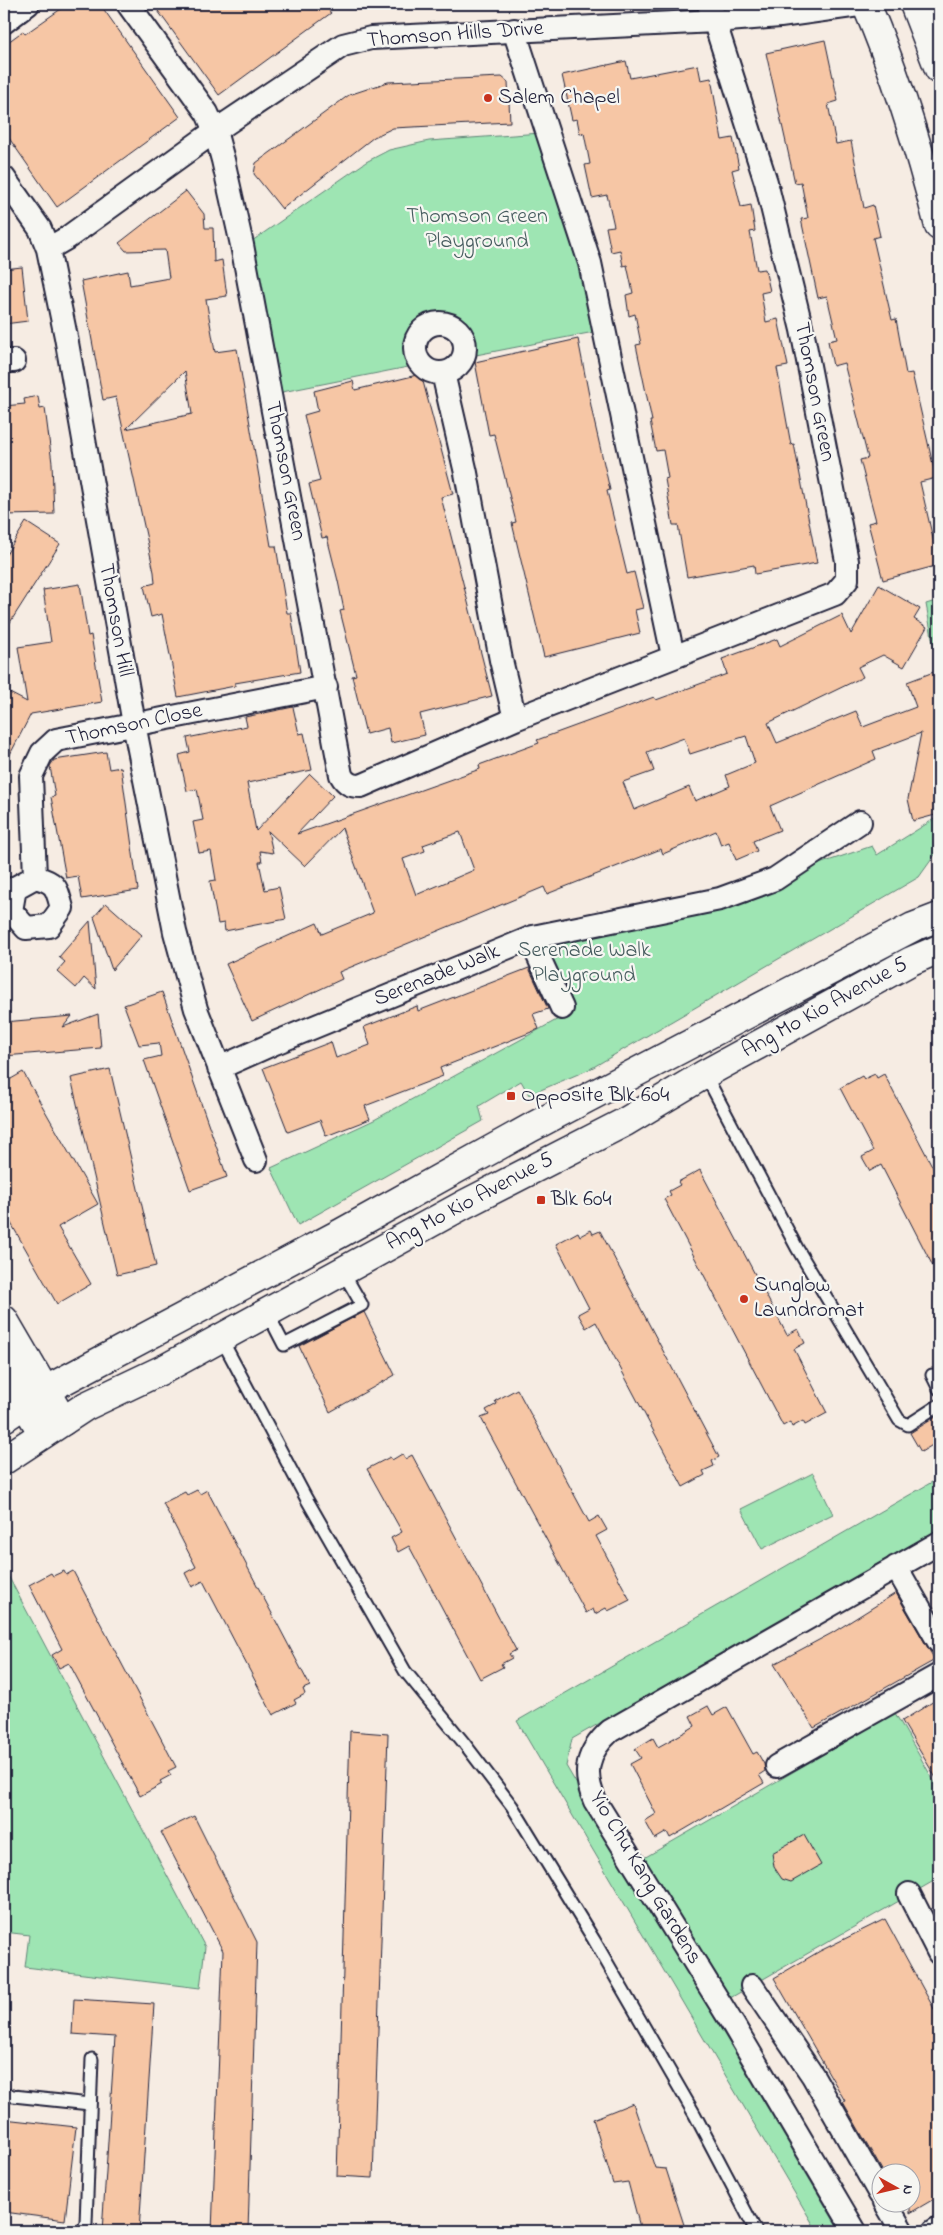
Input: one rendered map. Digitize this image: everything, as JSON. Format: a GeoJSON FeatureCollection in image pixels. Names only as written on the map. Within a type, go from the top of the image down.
{"type":"FeatureCollection","features":[{"type":"Feature","properties":{"kind":"main road"},"geometry":{"type":"LineString","coordinates":[[866,4],[900,93],[927,178],[939,226]]}},
{"type":"Feature","properties":{"kind":"main road"},"geometry":{"type":"LineString","coordinates":[[914,4],[939,69]]}},
{"type":"Feature","properties":{"kind":"main road"},"geometry":{"type":"LineString","coordinates":[[913,927],[939,900]]}},
{"type":"Feature","properties":{"kind":"main road","name":"Ang Mo Kio Avenue 5"},"geometry":{"type":"LineString","coordinates":[[24,1404],[341,1233],[532,1127],[913,927],[939,917]]}},
{"type":"Feature","properties":{"kind":"main road","name":"Ang Mo Kio Avenue 5"},"geometry":{"type":"LineString","coordinates":[[4,1460],[86,1406],[166,1368],[465,1204],[625,1122],[705,1074],[911,961],[939,950]]}},
{"type":"Feature","properties":{"kind":"main road"},"geometry":{"type":"LineString","coordinates":[[911,961],[939,959]]}},
{"type":"Feature","properties":{"kind":"main road"},"geometry":{"type":"LineString","coordinates":[[4,1320],[24,1404]]}},
{"type":"Feature","properties":{"kind":"main road"},"geometry":{"type":"LineString","coordinates":[[4,1368],[24,1404],[53,1428]]}},
{"type":"Feature","properties":{"kind":"street"},"geometry":{"type":"LineString","coordinates":[[4,22],[28,4]]}},
{"type":"Feature","properties":{"kind":"street","name":"Thomson Green"},"geometry":{"type":"LineString","coordinates":[[128,4],[206,113],[215,132],[242,245],[341,775],[345,782],[350,785],[366,784],[515,719],[672,656],[835,594],[847,580],[847,562],[802,330],[766,182],[712,12]]}},
{"type":"Feature","properties":{"kind":"street","name":"Thomson Hills Drive"},"geometry":{"type":"LineString","coordinates":[[48,249],[343,45],[371,38],[514,30],[712,12],[780,16],[866,4]]}},
{"type":"Feature","properties":{"kind":"street"},"geometry":{"type":"LineString","coordinates":[[514,30],[590,263],[672,656]]}},
{"type":"Feature","properties":{"kind":"street","name":"Thomson Hill"},"geometry":{"type":"LineString","coordinates":[[4,178],[40,229],[48,249],[68,347],[134,724],[175,932],[196,1009],[219,1068]]}},
{"type":"Feature","properties":{"kind":"street"},"geometry":{"type":"LineString","coordinates":[[443,373],[466,473],[501,660],[515,719]]}},
{"type":"Feature","properties":{"kind":"street","name":"Thomson Close"},"geometry":{"type":"LineString","coordinates":[[35,877],[30,776],[42,752],[56,740],[326,687]]}},
{"type":"Feature","properties":{"kind":"street","name":"Serenade Walk"},"geometry":{"type":"LineString","coordinates":[[219,1068],[530,938],[720,899],[775,879],[860,822]]}},
{"type":"Feature","properties":{"kind":"street"},"geometry":{"type":"LineString","coordinates":[[530,938],[562,1008]]}},
{"type":"Feature","properties":{"kind":"street"},"geometry":{"type":"LineString","coordinates":[[219,1068],[256,1160]]}},
{"type":"Feature","properties":{"kind":"street","name":"Yio Chu Kang Gardens"},"geometry":{"type":"LineString","coordinates":[[855,2231],[734,2026],[595,1801],[591,1792],[587,1767],[595,1746],[610,1731],[939,1543]]}},
{"type":"Feature","properties":{"kind":"street"},"geometry":{"type":"LineString","coordinates":[[896,1567],[939,1642]]}},
{"type":"Feature","properties":{"kind":"street"},"geometry":{"type":"LineString","coordinates":[[777,1766],[939,1675]]}},
{"type":"Feature","properties":{"kind":"street"},"geometry":{"type":"LineString","coordinates":[[909,1894],[939,1953]]}},
{"type":"Feature","properties":{"kind":"street"},"geometry":{"type":"LineString","coordinates":[[752,1986],[813,2076],[870,2176]]}},
{"type":"Feature","properties":{"kind":"street"},"geometry":{"type":"LineString","coordinates":[[892,2212],[902,2231]]}},
{"type":"Feature","properties":{"kind":"street"},"geometry":{"type":"LineString","coordinates":[[934,2231],[939,2228]]}},
{"type":"Feature","properties":{"kind":"lane"},"geometry":{"type":"LineString","coordinates":[[705,1074],[797,1248],[899,1420],[908,1424],[939,1405]]}},
{"type":"Feature","properties":{"kind":"lane"},"geometry":{"type":"LineString","coordinates":[[266,1312],[284,1345],[362,1305],[342,1270]]}},
{"type":"Feature","properties":{"kind":"lane"},"geometry":{"type":"LineString","coordinates":[[221,1337],[306,1498],[405,1671],[512,1806],[623,1990],[695,2115],[756,2231]]}},
{"type":"Feature","properties":{"kind":"lane"},"geometry":{"type":"LineString","coordinates":[[932,1375],[939,1389]]}},
{"type":"Feature","properties":{"kind":"lane"},"geometry":{"type":"LineString","coordinates":[[83,2231],[86,2223],[92,2059]]}},
{"type":"Feature","properties":{"kind":"lane"},"geometry":{"type":"LineString","coordinates":[[4,2095],[90,2104]]}},
{"type":"Feature","properties":{"kind":"green space","name":"Thomson Green Playground"},"geometry":{"type":"Polygon","coordinates":[[[541,133],[599,331],[476,355],[469,332],[460,322],[452,318],[434,316],[418,323],[408,339],[413,366],[267,395],[239,250],[366,162],[389,150],[429,141],[541,133]]]}},
{"type":"Feature","properties":{"kind":"green space"},"geometry":{"type":"Polygon","coordinates":[[[939,600],[939,676],[926,604],[939,600]]]}},
{"type":"Feature","properties":{"kind":"green space","name":"Serenade Walk Playground"},"geometry":{"type":"Polygon","coordinates":[[[939,816],[939,849],[919,877],[590,1069],[529,1095],[521,1081],[479,1106],[483,1121],[298,1225],[271,1168],[374,1120],[562,1017],[533,937],[775,879],[872,846],[877,855],[939,816]]]}},
{"type":"Feature","properties":{"kind":"green space"},"geometry":{"type":"Polygon","coordinates":[[[813,1473],[833,1514],[762,1549],[741,1509],[813,1473]]]}},
{"type":"Feature","properties":{"kind":"green space"},"geometry":{"type":"Polygon","coordinates":[[[939,1478],[939,1529],[572,1739],[566,1766],[840,2231],[817,2231],[517,1721],[939,1478]]]}},
{"type":"Feature","properties":{"kind":"green space"},"geometry":{"type":"Polygon","coordinates":[[[4,1568],[205,1947],[200,1988],[25,1967],[29,1935],[4,1932],[4,1568]]]}},
{"type":"Feature","properties":{"kind":"green space"},"geometry":{"type":"Polygon","coordinates":[[[895,1713],[939,1790],[939,1878],[718,2005],[637,1862],[895,1713]]]}},
{"type":"Feature","properties":{"kind":"building"},"geometry":{"type":"Polygon","coordinates":[[[68,4],[100,4],[180,117],[57,207],[4,131],[4,45],[23,31],[25,34],[68,4]]]}},
{"type":"Feature","properties":{"kind":"building"},"geometry":{"type":"Polygon","coordinates":[[[153,4],[324,4],[331,13],[219,95],[153,4]]]}},
{"type":"Feature","properties":{"kind":"building"},"geometry":{"type":"Polygon","coordinates":[[[825,40],[838,101],[828,104],[836,144],[851,141],[864,208],[873,205],[880,236],[873,238],[892,320],[896,319],[906,374],[912,373],[936,478],[920,482],[939,565],[883,580],[868,523],[876,521],[860,460],[868,458],[844,363],[833,366],[828,341],[837,339],[827,296],[818,298],[801,219],[808,218],[801,182],[795,183],[766,53],[825,40]]]}},
{"type":"Feature","properties":{"kind":"building"},"geometry":{"type":"Polygon","coordinates":[[[626,61],[630,78],[698,65],[701,80],[711,78],[722,140],[733,138],[739,168],[732,170],[741,207],[751,205],[755,231],[750,232],[757,270],[765,269],[770,291],[761,293],[766,322],[778,319],[788,366],[777,368],[791,445],[794,444],[817,563],[755,574],[754,565],[687,577],[678,525],[673,525],[665,479],[668,478],[663,450],[656,451],[650,421],[652,421],[636,345],[641,344],[635,314],[629,316],[626,295],[633,293],[627,265],[623,266],[620,250],[611,252],[606,227],[614,226],[607,195],[592,198],[585,165],[590,164],[584,133],[580,134],[577,119],[572,120],[562,75],[626,61]]]}},
{"type":"Feature","properties":{"kind":"building"},"geometry":{"type":"Polygon","coordinates":[[[502,77],[508,82],[510,122],[393,128],[374,137],[282,209],[254,174],[256,163],[349,95],[388,82],[502,77]]]}},
{"type":"Feature","properties":{"kind":"building"},"geometry":{"type":"Polygon","coordinates":[[[186,191],[204,214],[205,228],[213,228],[214,262],[222,260],[227,296],[206,299],[215,352],[237,349],[271,546],[276,546],[287,613],[291,613],[300,672],[235,683],[235,686],[178,697],[162,614],[151,617],[144,586],[155,583],[154,572],[116,397],[103,400],[81,281],[128,271],[130,285],[169,278],[165,250],[126,251],[119,243],[186,191]],[[185,371],[126,429],[192,414],[185,371]]]}},
{"type":"Feature","properties":{"kind":"building"},"geometry":{"type":"Polygon","coordinates":[[[22,267],[28,321],[4,324],[4,269],[22,267]]]}},
{"type":"Feature","properties":{"kind":"building"},"geometry":{"type":"Polygon","coordinates":[[[578,339],[610,490],[607,491],[627,574],[634,572],[643,608],[635,610],[640,633],[544,657],[512,523],[516,522],[494,434],[489,435],[475,362],[578,339]]]}},
{"type":"Feature","properties":{"kind":"building"},"geometry":{"type":"Polygon","coordinates":[[[421,374],[453,494],[441,497],[492,696],[420,714],[425,735],[391,743],[388,728],[366,734],[352,676],[356,675],[340,611],[344,610],[338,581],[327,537],[322,538],[309,484],[320,481],[304,415],[318,411],[314,391],[353,381],[355,390],[421,374]]]}},
{"type":"Feature","properties":{"kind":"building"},"geometry":{"type":"Polygon","coordinates":[[[38,396],[40,409],[45,408],[52,463],[54,514],[4,515],[4,406],[25,404],[24,399],[38,396]]]}},
{"type":"Feature","properties":{"kind":"building"},"geometry":{"type":"Polygon","coordinates":[[[26,522],[60,544],[4,632],[4,558],[26,522]]]}},
{"type":"Feature","properties":{"kind":"building"},"geometry":{"type":"Polygon","coordinates":[[[80,584],[88,636],[91,635],[102,702],[31,714],[4,766],[4,690],[27,702],[18,647],[51,642],[43,590],[80,584]]]}},
{"type":"Feature","properties":{"kind":"building"},"geometry":{"type":"Polygon","coordinates":[[[879,585],[920,609],[914,619],[927,627],[904,667],[883,655],[858,667],[863,677],[768,723],[777,743],[856,711],[863,727],[916,707],[907,682],[939,670],[939,814],[913,821],[908,799],[921,733],[873,751],[876,759],[770,806],[780,830],[753,841],[757,851],[736,860],[729,842],[721,845],[716,831],[663,854],[661,849],[547,894],[544,887],[339,972],[342,979],[252,1021],[226,964],[317,923],[322,934],[373,913],[342,828],[305,866],[268,831],[273,853],[260,851],[262,862],[259,862],[265,890],[279,887],[286,919],[225,931],[224,923],[218,924],[210,881],[216,880],[211,851],[199,853],[193,822],[203,820],[197,789],[187,791],[179,755],[190,752],[187,738],[247,726],[245,717],[293,707],[299,734],[304,733],[312,770],[247,783],[256,831],[310,774],[333,796],[297,834],[480,769],[479,765],[539,743],[537,740],[654,697],[656,700],[727,674],[722,659],[777,639],[780,646],[842,615],[851,634],[879,585]],[[746,736],[690,754],[684,738],[647,752],[654,771],[623,782],[634,810],[689,787],[695,801],[730,786],[726,775],[755,763],[746,736]],[[460,832],[423,845],[425,851],[403,859],[416,895],[474,870],[460,832]]]}},
{"type":"Feature","properties":{"kind":"building"},"geometry":{"type":"Polygon","coordinates":[[[106,752],[109,769],[121,767],[138,890],[82,899],[78,876],[66,878],[51,797],[55,796],[50,766],[54,760],[106,752]]]}},
{"type":"Feature","properties":{"kind":"building"},"geometry":{"type":"Polygon","coordinates":[[[106,903],[142,935],[112,970],[94,917],[106,903]]]}},
{"type":"Feature","properties":{"kind":"building"},"geometry":{"type":"Polygon","coordinates":[[[90,921],[96,989],[84,978],[76,988],[57,971],[65,962],[59,957],[90,921]]]}},
{"type":"Feature","properties":{"kind":"building"},"geometry":{"type":"Polygon","coordinates":[[[529,968],[548,1009],[533,1014],[539,1029],[440,1068],[443,1076],[365,1106],[370,1119],[326,1136],[320,1120],[288,1132],[263,1068],[331,1042],[336,1058],[370,1045],[364,1027],[417,1006],[418,1011],[529,968]]]}},
{"type":"Feature","properties":{"kind":"building"},"geometry":{"type":"Polygon","coordinates":[[[162,992],[227,1177],[190,1190],[144,1060],[161,1056],[159,1043],[139,1045],[124,1005],[162,992]]]}},
{"type":"Feature","properties":{"kind":"building"},"geometry":{"type":"Polygon","coordinates":[[[98,1014],[101,1048],[4,1056],[4,1022],[72,1016],[63,1027],[98,1014]]]}},
{"type":"Feature","properties":{"kind":"building"},"geometry":{"type":"Polygon","coordinates":[[[110,1069],[156,1266],[117,1275],[71,1078],[110,1069]]]}},
{"type":"Feature","properties":{"kind":"building"},"geometry":{"type":"Polygon","coordinates":[[[23,1072],[98,1204],[58,1227],[91,1284],[57,1304],[4,1211],[4,1083],[23,1072]]]}},
{"type":"Feature","properties":{"kind":"building"},"geometry":{"type":"Polygon","coordinates":[[[875,1074],[877,1078],[884,1074],[939,1179],[939,1278],[881,1165],[870,1171],[862,1157],[873,1151],[840,1088],[862,1076],[864,1079],[875,1074]]]}},
{"type":"Feature","properties":{"kind":"building","name":"Sunglow Laundromat"},"geometry":{"type":"Polygon","coordinates":[[[700,1170],[787,1335],[798,1329],[805,1343],[794,1349],[827,1413],[805,1425],[803,1421],[792,1427],[790,1422],[783,1426],[664,1199],[671,1195],[669,1191],[680,1185],[678,1182],[700,1170]]]}},
{"type":"Feature","properties":{"kind":"building"},"geometry":{"type":"Polygon","coordinates":[[[591,1230],[593,1234],[600,1231],[719,1457],[712,1461],[714,1466],[703,1471],[705,1475],[683,1487],[596,1322],[586,1328],[578,1314],[589,1308],[556,1244],[578,1232],[580,1236],[591,1230]]]}},
{"type":"Feature","properties":{"kind":"building"},"geometry":{"type":"Polygon","coordinates":[[[364,1312],[395,1375],[330,1412],[299,1346],[364,1312]]]}},
{"type":"Feature","properties":{"kind":"building"},"geometry":{"type":"Polygon","coordinates":[[[517,1389],[589,1522],[599,1516],[607,1530],[596,1536],[630,1600],[608,1611],[606,1608],[595,1614],[593,1609],[586,1613],[481,1418],[489,1415],[486,1410],[497,1404],[495,1401],[517,1389]]]}},
{"type":"Feature","properties":{"kind":"building"},"geometry":{"type":"Polygon","coordinates":[[[939,1415],[939,1441],[921,1452],[910,1433],[939,1415]]]}},
{"type":"Feature","properties":{"kind":"building"},"geometry":{"type":"Polygon","coordinates":[[[402,1454],[405,1459],[412,1455],[516,1650],[509,1654],[512,1658],[501,1664],[503,1667],[480,1679],[409,1546],[398,1552],[391,1538],[402,1532],[367,1469],[390,1457],[392,1460],[402,1454]]]}},
{"type":"Feature","properties":{"kind":"building"},"geometry":{"type":"Polygon","coordinates":[[[197,1490],[200,1494],[207,1490],[310,1686],[303,1689],[305,1694],[294,1700],[296,1703],[273,1715],[203,1581],[192,1587],[185,1573],[196,1567],[163,1503],[185,1492],[187,1495],[197,1490]]]}},
{"type":"Feature","properties":{"kind":"building"},"geometry":{"type":"Polygon","coordinates":[[[64,1571],[66,1575],[73,1571],[176,1767],[168,1771],[171,1775],[160,1781],[162,1784],[140,1796],[69,1663],[59,1668],[52,1655],[62,1649],[29,1585],[51,1573],[53,1576],[64,1571]]]}},
{"type":"Feature","properties":{"kind":"building"},"geometry":{"type":"Polygon","coordinates":[[[896,1593],[935,1660],[814,1728],[774,1664],[832,1633],[896,1593]]]}},
{"type":"Feature","properties":{"kind":"building"},"geometry":{"type":"Polygon","coordinates":[[[939,1698],[939,1783],[902,1721],[939,1698]]]}},
{"type":"Feature","properties":{"kind":"building"},"geometry":{"type":"Polygon","coordinates":[[[708,1706],[713,1715],[727,1707],[753,1754],[757,1752],[764,1764],[765,1771],[759,1775],[764,1783],[670,1838],[667,1832],[655,1839],[645,1821],[656,1814],[630,1764],[641,1758],[635,1749],[653,1738],[658,1747],[685,1732],[695,1726],[690,1716],[708,1706]]]}},
{"type":"Feature","properties":{"kind":"building"},"geometry":{"type":"Polygon","coordinates":[[[350,1731],[388,1734],[373,2178],[337,2176],[350,1731]]]}},
{"type":"Feature","properties":{"kind":"building"},"geometry":{"type":"Polygon","coordinates":[[[194,1816],[257,1942],[248,2231],[212,2231],[223,1951],[161,1832],[194,1816]]]}},
{"type":"Feature","properties":{"kind":"building"},"geometry":{"type":"Polygon","coordinates":[[[804,1835],[821,1865],[791,1882],[782,1879],[774,1867],[772,1853],[804,1835]]]}},
{"type":"Feature","properties":{"kind":"building"},"geometry":{"type":"Polygon","coordinates":[[[885,1919],[939,2018],[939,2196],[920,2207],[920,2162],[877,2162],[843,2102],[845,2101],[774,1978],[820,1951],[885,1919]]]}},
{"type":"Feature","properties":{"kind":"building"},"geometry":{"type":"Polygon","coordinates":[[[74,1999],[154,2004],[139,2231],[102,2231],[115,2037],[72,2034],[74,1999]]]}},
{"type":"Feature","properties":{"kind":"building"},"geometry":{"type":"Polygon","coordinates":[[[633,2103],[655,2168],[666,2169],[686,2231],[641,2231],[628,2182],[613,2184],[593,2119],[633,2103]]]}},
{"type":"Feature","properties":{"kind":"building"},"geometry":{"type":"Polygon","coordinates":[[[4,2119],[76,2127],[65,2220],[4,2212],[4,2119]]]}},
{"type":"Feature","properties":{"kind":"place","name":"Salem Chapel"},"geometry":{"type":"Point","coordinates":[488,98]}},
{"type":"Feature","properties":{"kind":"place","name":"Opposite Blk 604"},"geometry":{"type":"Point","coordinates":[511,1096]}},
{"type":"Feature","properties":{"kind":"place","name":"Blk 604"},"geometry":{"type":"Point","coordinates":[541,1200]}},
{"type":"Feature","properties":{"kind":"place","name":"Sunglow Laundromat"},"geometry":{"type":"Point","coordinates":[744,1299]}}]}
